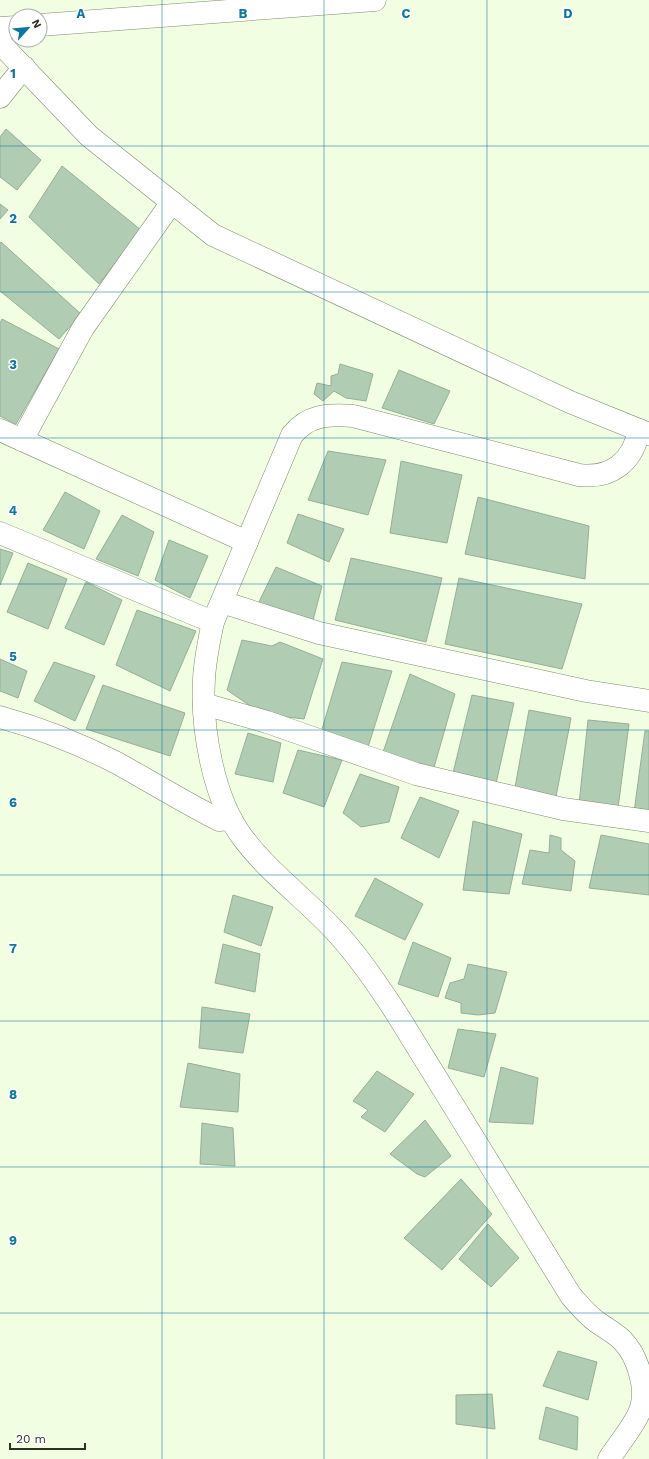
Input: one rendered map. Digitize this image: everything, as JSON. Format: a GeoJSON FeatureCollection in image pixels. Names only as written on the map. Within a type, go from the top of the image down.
{"type":"FeatureCollection","features":[{"type":"Feature","properties":{"kind":"street"},"geometry":{"type":"LineString","coordinates":[[48,24],[262,4],[375,0]]}},
{"type":"Feature","properties":{"kind":"street"},"geometry":{"type":"LineString","coordinates":[[0,43],[89,136],[213,235],[563,398],[644,432],[624,462],[608,472],[589,476],[579,475],[362,418],[332,415],[312,419],[298,427],[292,435],[222,602],[214,622],[207,650],[204,679],[206,728],[214,776],[230,819],[258,856],[337,933],[377,984],[571,1296],[588,1314],[622,1340],[632,1352],[642,1381],[640,1412],[609,1459]]}},
{"type":"Feature","properties":{"kind":"street"},"geometry":{"type":"LineString","coordinates":[[0,97],[24,67]]}},
{"type":"Feature","properties":{"kind":"street"},"geometry":{"type":"LineString","coordinates":[[22,440],[83,328],[172,202]]}},
{"type":"Feature","properties":{"kind":"street"},"geometry":{"type":"LineString","coordinates":[[0,430],[247,542]]}},
{"type":"Feature","properties":{"kind":"street"},"geometry":{"type":"LineString","coordinates":[[0,533],[214,622]]}},
{"type":"Feature","properties":{"kind":"street"},"geometry":{"type":"LineString","coordinates":[[222,602],[319,633],[586,691],[649,702]]}},
{"type":"Feature","properties":{"kind":"street"},"geometry":{"type":"LineString","coordinates":[[204,704],[267,722],[416,774],[563,809],[649,821]]}},
{"type":"Feature","properties":{"kind":"street"},"geometry":{"type":"LineString","coordinates":[[0,717],[42,730],[73,742],[116,763],[216,818],[222,820],[230,819]]}},
{"type":"Feature","properties":{"kind":"building"},"geometry":{"type":"Polygon","coordinates":[[[6,129],[41,160],[17,190],[0,177],[0,137],[6,129]]]}},
{"type":"Feature","properties":{"kind":"building"},"geometry":{"type":"Polygon","coordinates":[[[62,166],[141,230],[99,284],[29,217],[62,166]]]}},
{"type":"Feature","properties":{"kind":"building"},"geometry":{"type":"Polygon","coordinates":[[[0,204],[8,210],[0,219],[0,204]]]}},
{"type":"Feature","properties":{"kind":"building"},"geometry":{"type":"Polygon","coordinates":[[[1,242],[81,314],[59,339],[0,291],[1,242]]]}},
{"type":"Feature","properties":{"kind":"building"},"geometry":{"type":"Polygon","coordinates":[[[2,319],[59,349],[16,424],[0,416],[0,323],[2,319]]]}},
{"type":"Feature","properties":{"kind":"building"},"geometry":{"type":"Polygon","coordinates":[[[340,364],[373,374],[366,401],[346,398],[334,391],[323,401],[314,394],[317,383],[331,386],[331,376],[338,374],[340,364]]]}},
{"type":"Feature","properties":{"kind":"building"},"geometry":{"type":"Polygon","coordinates":[[[399,370],[450,391],[434,424],[382,408],[399,370]]]}},
{"type":"Feature","properties":{"kind":"building"},"geometry":{"type":"Polygon","coordinates":[[[328,451],[386,460],[368,515],[308,500],[328,451]]]}},
{"type":"Feature","properties":{"kind":"building"},"geometry":{"type":"Polygon","coordinates":[[[401,461],[462,475],[447,543],[390,533],[401,461]]]}},
{"type":"Feature","properties":{"kind":"building"},"geometry":{"type":"Polygon","coordinates":[[[65,492],[100,511],[84,549],[43,530],[65,492]]]}},
{"type":"Feature","properties":{"kind":"building"},"geometry":{"type":"Polygon","coordinates":[[[478,497],[589,526],[585,579],[465,554],[478,497]]]}},
{"type":"Feature","properties":{"kind":"building"},"geometry":{"type":"Polygon","coordinates":[[[298,514],[344,529],[329,562],[287,543],[298,514]]]}},
{"type":"Feature","properties":{"kind":"building"},"geometry":{"type":"Polygon","coordinates":[[[122,515],[154,532],[138,576],[96,559],[122,515]]]}},
{"type":"Feature","properties":{"kind":"building"},"geometry":{"type":"Polygon","coordinates":[[[169,540],[208,556],[190,598],[155,580],[169,540]]]}},
{"type":"Feature","properties":{"kind":"building"},"geometry":{"type":"Polygon","coordinates":[[[0,549],[13,553],[0,585],[0,549]]]}},
{"type":"Feature","properties":{"kind":"building"},"geometry":{"type":"Polygon","coordinates":[[[351,558],[442,578],[426,642],[335,620],[351,558]]]}},
{"type":"Feature","properties":{"kind":"building"},"geometry":{"type":"Polygon","coordinates":[[[28,563],[67,579],[48,629],[7,612],[28,563]]]}},
{"type":"Feature","properties":{"kind":"building"},"geometry":{"type":"Polygon","coordinates":[[[276,567],[322,586],[311,628],[255,610],[276,567]]]}},
{"type":"Feature","properties":{"kind":"building"},"geometry":{"type":"Polygon","coordinates":[[[459,578],[582,604],[562,669],[445,644],[459,578]]]}},
{"type":"Feature","properties":{"kind":"building"},"geometry":{"type":"Polygon","coordinates":[[[86,582],[122,600],[104,645],[65,628],[86,582]]]}},
{"type":"Feature","properties":{"kind":"building"},"geometry":{"type":"Polygon","coordinates":[[[137,610],[196,631],[170,691],[116,665],[137,610]]]}},
{"type":"Feature","properties":{"kind":"building"},"geometry":{"type":"Polygon","coordinates":[[[242,640],[272,646],[280,642],[323,659],[304,719],[262,714],[227,690],[242,640]]]}},
{"type":"Feature","properties":{"kind":"building"},"geometry":{"type":"Polygon","coordinates":[[[0,659],[27,671],[18,698],[0,691],[0,659]]]}},
{"type":"Feature","properties":{"kind":"building"},"geometry":{"type":"Polygon","coordinates":[[[54,662],[95,676],[75,721],[34,701],[54,662]]]}},
{"type":"Feature","properties":{"kind":"building"},"geometry":{"type":"Polygon","coordinates":[[[342,662],[392,671],[368,747],[320,736],[342,662]]]}},
{"type":"Feature","properties":{"kind":"building"},"geometry":{"type":"Polygon","coordinates":[[[410,674],[455,694],[433,771],[381,758],[410,674]]]}},
{"type":"Feature","properties":{"kind":"building"},"geometry":{"type":"Polygon","coordinates":[[[103,685],[185,713],[170,756],[86,729],[103,685]]]}},
{"type":"Feature","properties":{"kind":"building"},"geometry":{"type":"Polygon","coordinates":[[[472,695],[514,703],[495,788],[452,777],[472,695]]]}},
{"type":"Feature","properties":{"kind":"building"},"geometry":{"type":"Polygon","coordinates":[[[529,710],[571,718],[555,802],[514,793],[529,710]]]}},
{"type":"Feature","properties":{"kind":"building"},"geometry":{"type":"Polygon","coordinates":[[[588,720],[629,724],[618,808],[579,804],[588,720]]]}},
{"type":"Feature","properties":{"kind":"building"},"geometry":{"type":"Polygon","coordinates":[[[645,731],[649,731],[649,814],[634,812],[645,731]]]}},
{"type":"Feature","properties":{"kind":"building"},"geometry":{"type":"Polygon","coordinates":[[[248,733],[281,743],[273,782],[235,774],[248,733]]]}},
{"type":"Feature","properties":{"kind":"building"},"geometry":{"type":"Polygon","coordinates":[[[298,750],[342,760],[324,807],[283,793],[298,750]]]}},
{"type":"Feature","properties":{"kind":"building"},"geometry":{"type":"Polygon","coordinates":[[[360,774],[399,787],[389,822],[361,827],[343,813],[360,774]]]}},
{"type":"Feature","properties":{"kind":"building"},"geometry":{"type":"Polygon","coordinates":[[[420,797],[459,811],[439,858],[401,838],[420,797]]]}},
{"type":"Feature","properties":{"kind":"building"},"geometry":{"type":"Polygon","coordinates":[[[473,821],[522,834],[509,894],[463,890],[473,821]]]}},
{"type":"Feature","properties":{"kind":"building"},"geometry":{"type":"Polygon","coordinates":[[[550,835],[561,838],[561,850],[575,861],[571,891],[522,884],[530,850],[549,853],[550,835]]]}},
{"type":"Feature","properties":{"kind":"building"},"geometry":{"type":"Polygon","coordinates":[[[601,835],[649,844],[649,895],[589,888],[601,835]]]}},
{"type":"Feature","properties":{"kind":"building"},"geometry":{"type":"Polygon","coordinates":[[[375,878],[423,904],[405,940],[355,916],[375,878]]]}},
{"type":"Feature","properties":{"kind":"building"},"geometry":{"type":"Polygon","coordinates":[[[233,895],[273,907],[261,946],[224,932],[233,895]]]}},
{"type":"Feature","properties":{"kind":"building"},"geometry":{"type":"Polygon","coordinates":[[[413,942],[451,958],[438,997],[398,984],[413,942]]]}},
{"type":"Feature","properties":{"kind":"building"},"geometry":{"type":"Polygon","coordinates":[[[223,944],[260,954],[255,992],[215,983],[223,944]]]}},
{"type":"Feature","properties":{"kind":"building"},"geometry":{"type":"Polygon","coordinates":[[[468,964],[507,972],[495,1013],[478,1015],[461,1013],[461,1003],[445,998],[450,983],[464,979],[468,964]]]}},
{"type":"Feature","properties":{"kind":"building"},"geometry":{"type":"Polygon","coordinates":[[[202,1007],[250,1014],[243,1053],[199,1048],[202,1007]]]}},
{"type":"Feature","properties":{"kind":"building"},"geometry":{"type":"Polygon","coordinates":[[[458,1029],[496,1034],[484,1077],[448,1068],[458,1029]]]}},
{"type":"Feature","properties":{"kind":"building"},"geometry":{"type":"Polygon","coordinates":[[[188,1063],[240,1074],[238,1112],[180,1107],[188,1063]]]}},
{"type":"Feature","properties":{"kind":"building"},"geometry":{"type":"Polygon","coordinates":[[[501,1067],[538,1078],[533,1124],[489,1122],[501,1067]]]}},
{"type":"Feature","properties":{"kind":"building"},"geometry":{"type":"Polygon","coordinates":[[[377,1071],[414,1094],[385,1132],[361,1117],[368,1110],[353,1101],[377,1071]]]}},
{"type":"Feature","properties":{"kind":"building"},"geometry":{"type":"Polygon","coordinates":[[[425,1120],[451,1156],[425,1177],[417,1174],[390,1154],[425,1120]]]}},
{"type":"Feature","properties":{"kind":"building"},"geometry":{"type":"Polygon","coordinates":[[[202,1123],[233,1128],[235,1166],[200,1164],[202,1123]]]}},
{"type":"Feature","properties":{"kind":"building"},"geometry":{"type":"Polygon","coordinates":[[[461,1179],[492,1214],[442,1270],[404,1238],[461,1179]]]}},
{"type":"Feature","properties":{"kind":"building"},"geometry":{"type":"Polygon","coordinates":[[[488,1224],[519,1258],[491,1287],[459,1259],[488,1224]]]}},
{"type":"Feature","properties":{"kind":"building"},"geometry":{"type":"Polygon","coordinates":[[[558,1351],[597,1362],[588,1400],[543,1386],[558,1351]]]}},
{"type":"Feature","properties":{"kind":"building"},"geometry":{"type":"Polygon","coordinates":[[[492,1394],[495,1429],[456,1424],[456,1395],[492,1394]]]}},
{"type":"Feature","properties":{"kind":"building"},"geometry":{"type":"Polygon","coordinates":[[[546,1407],[578,1417],[577,1450],[539,1439],[546,1407]]]}}]}
